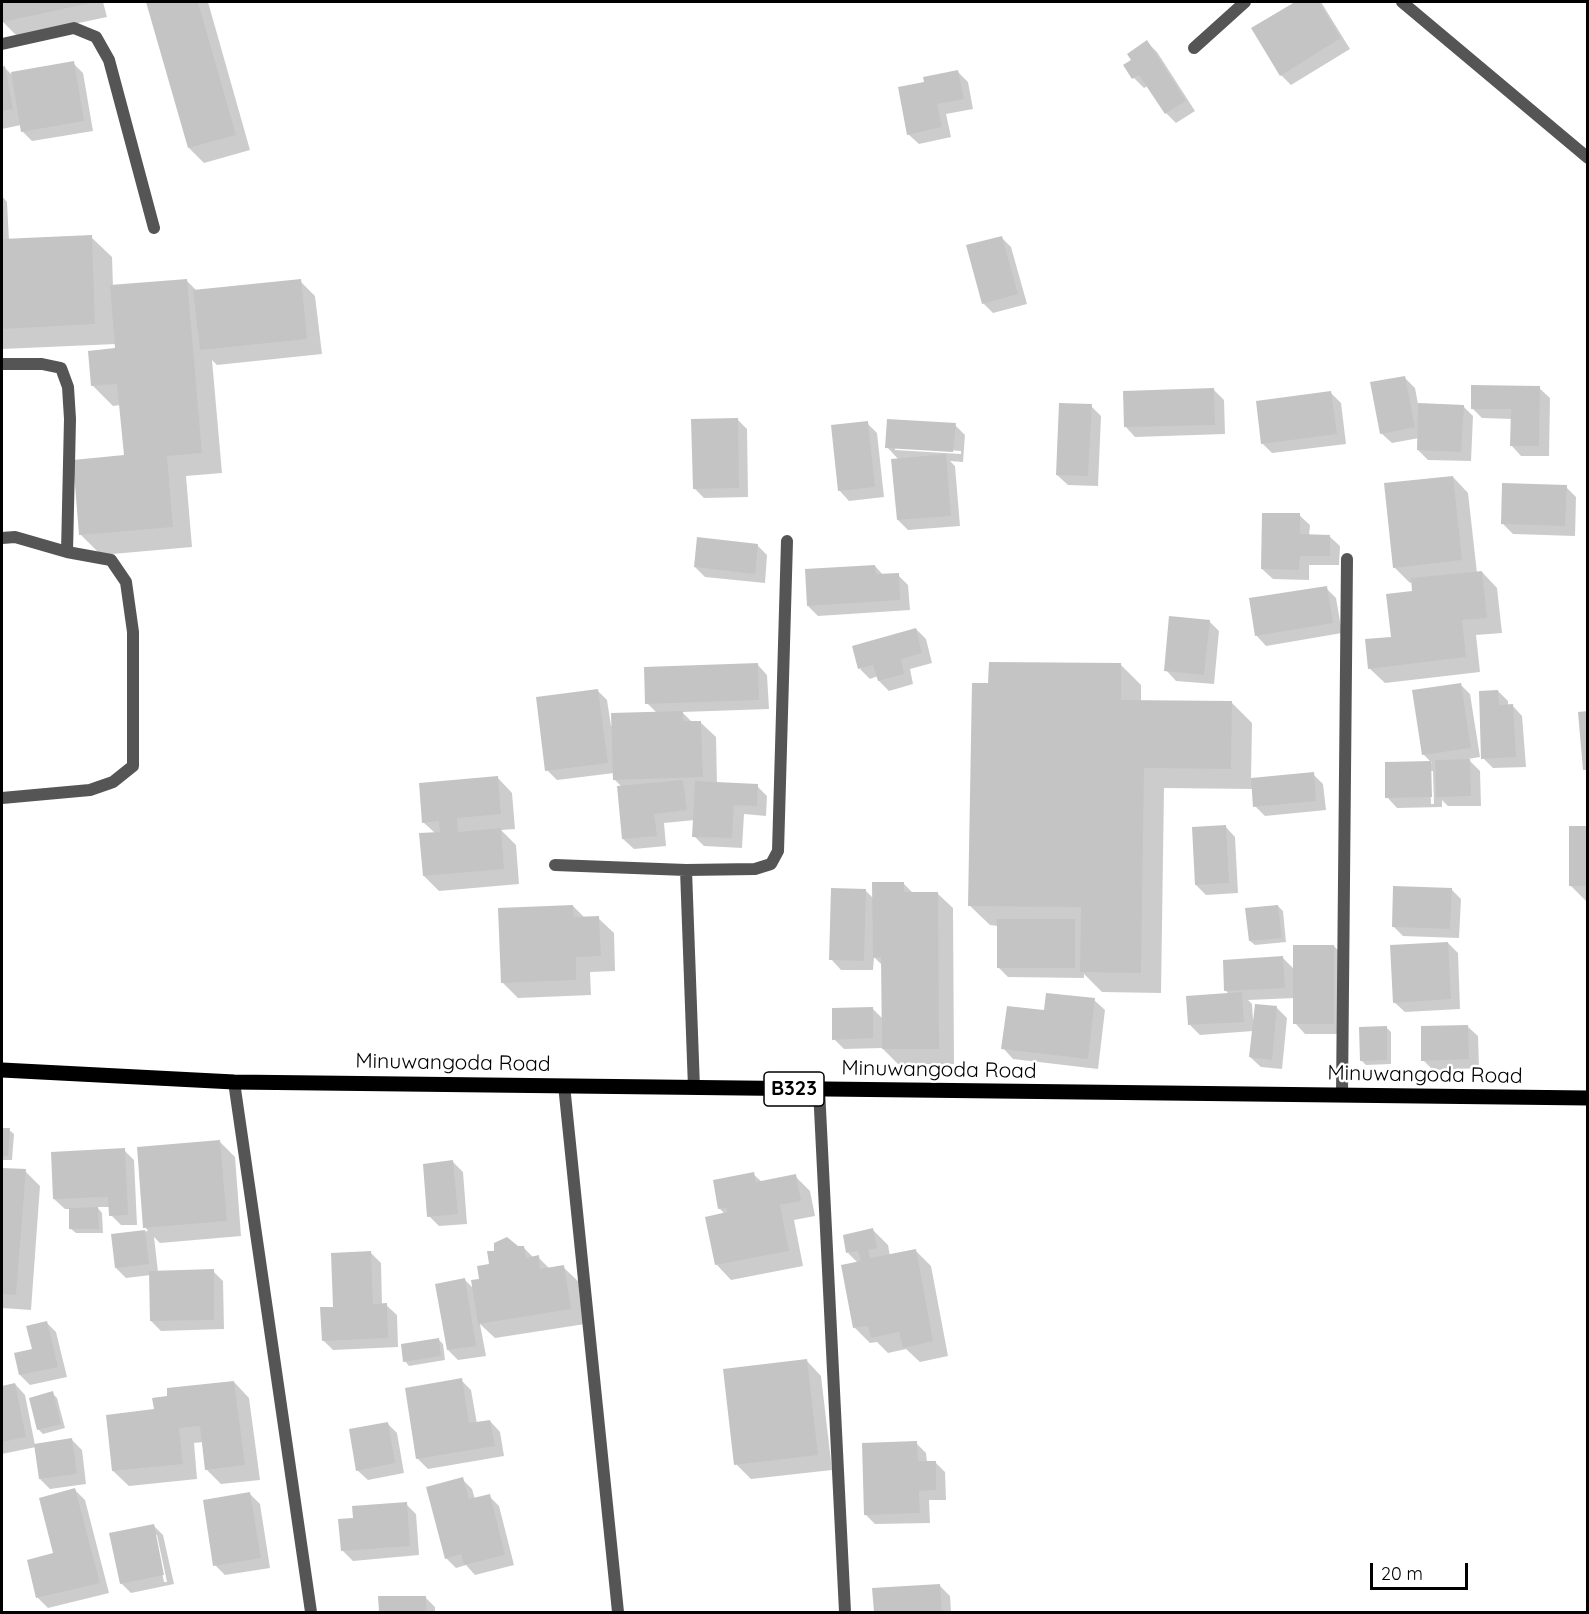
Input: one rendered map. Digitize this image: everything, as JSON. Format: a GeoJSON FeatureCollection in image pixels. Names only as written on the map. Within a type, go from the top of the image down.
{"type":"FeatureCollection","features":[{"type":"Feature","properties":{"kind":"main road","name":"Minuwangoda Road"},"geometry":{"type":"LineString","coordinates":[[2,1070],[234,1082],[1587,1098]]}},
{"type":"Feature","properties":{"kind":"street"},"geometry":{"type":"LineString","coordinates":[[1194,48],[1245,2]]}},
{"type":"Feature","properties":{"kind":"street"},"geometry":{"type":"LineString","coordinates":[[1402,2],[1587,158]]}},
{"type":"Feature","properties":{"kind":"street"},"geometry":{"type":"LineString","coordinates":[[2,44],[74,28],[96,38],[109,60],[154,228]]}},
{"type":"Feature","properties":{"kind":"street"},"geometry":{"type":"LineString","coordinates":[[2,364],[42,364],[61,368],[68,387],[70,419],[67,552]]}},
{"type":"Feature","properties":{"kind":"street"},"geometry":{"type":"LineString","coordinates":[[2,538],[15,537],[67,552],[111,560],[126,582],[133,632],[133,766],[113,782],[90,790],[2,798]]}},
{"type":"Feature","properties":{"kind":"street"},"geometry":{"type":"LineString","coordinates":[[555,865],[686,870],[755,869],[771,864],[778,851],[787,541]]}},
{"type":"Feature","properties":{"kind":"street"},"geometry":{"type":"LineString","coordinates":[[1342,1095],[1347,559]]}},
{"type":"Feature","properties":{"kind":"street"},"geometry":{"type":"LineString","coordinates":[[686,870],[694,1088]]}},
{"type":"Feature","properties":{"kind":"street"},"geometry":{"type":"LineString","coordinates":[[234,1082],[311,1612]]}},
{"type":"Feature","properties":{"kind":"street"},"geometry":{"type":"LineString","coordinates":[[564,1085],[618,1612]]}},
{"type":"Feature","properties":{"kind":"street"},"geometry":{"type":"LineString","coordinates":[[819,1089],[845,1612]]}},
{"type":"Feature","properties":{"kind":"building"},"geometry":{"type":"Polygon","coordinates":[[[2,2],[91,2],[91,3],[2,22],[2,2]]]}},
{"type":"Feature","properties":{"kind":"building"},"geometry":{"type":"Polygon","coordinates":[[[146,2],[198,2],[236,135],[188,148],[146,2]]]}},
{"type":"Feature","properties":{"kind":"building"},"geometry":{"type":"Polygon","coordinates":[[[1295,2],[1319,2],[1341,38],[1280,76],[1251,28],[1295,2]]]}},
{"type":"Feature","properties":{"kind":"building"},"geometry":{"type":"Polygon","coordinates":[[[1147,40],[1186,101],[1165,114],[1139,75],[1132,79],[1123,65],[1131,60],[1127,54],[1147,40]]]}},
{"type":"Feature","properties":{"kind":"building"},"geometry":{"type":"Polygon","coordinates":[[[74,61],[84,121],[21,132],[11,72],[74,61]]]}},
{"type":"Feature","properties":{"kind":"building"},"geometry":{"type":"Polygon","coordinates":[[[5,66],[13,109],[2,111],[2,67],[5,66]]]}},
{"type":"Feature","properties":{"kind":"building"},"geometry":{"type":"Polygon","coordinates":[[[958,70],[964,99],[937,104],[942,127],[907,135],[898,87],[924,82],[923,77],[958,70]]]}},
{"type":"Feature","properties":{"kind":"building"},"geometry":{"type":"Polygon","coordinates":[[[92,235],[95,324],[2,329],[2,239],[92,235]]]}},
{"type":"Feature","properties":{"kind":"building"},"geometry":{"type":"Polygon","coordinates":[[[1002,236],[1018,294],[982,304],[966,245],[1002,236]]]}},
{"type":"Feature","properties":{"kind":"building"},"geometry":{"type":"Polygon","coordinates":[[[187,279],[202,453],[167,456],[173,527],[79,535],[73,460],[124,455],[117,384],[91,386],[88,351],[115,348],[110,285],[187,279]]]}},
{"type":"Feature","properties":{"kind":"building"},"geometry":{"type":"Polygon","coordinates":[[[301,279],[307,339],[200,350],[193,290],[301,279]]]}},
{"type":"Feature","properties":{"kind":"building"},"geometry":{"type":"Polygon","coordinates":[[[1405,376],[1415,427],[1380,434],[1370,382],[1405,376]]]}},
{"type":"Feature","properties":{"kind":"building"},"geometry":{"type":"Polygon","coordinates":[[[1471,385],[1540,386],[1539,446],[1510,446],[1511,409],[1471,409],[1471,385]]]}},
{"type":"Feature","properties":{"kind":"building"},"geometry":{"type":"Polygon","coordinates":[[[1214,388],[1215,425],[1124,427],[1123,391],[1214,388]]]}},
{"type":"Feature","properties":{"kind":"building"},"geometry":{"type":"Polygon","coordinates":[[[1331,391],[1337,434],[1261,444],[1256,401],[1331,391]]]}},
{"type":"Feature","properties":{"kind":"building"},"geometry":{"type":"Polygon","coordinates":[[[1059,403],[1092,404],[1088,476],[1056,475],[1059,403]]]}},
{"type":"Feature","properties":{"kind":"building"},"geometry":{"type":"Polygon","coordinates":[[[1418,403],[1464,405],[1461,452],[1417,450],[1418,403]]]}},
{"type":"Feature","properties":{"kind":"building"},"geometry":{"type":"Polygon","coordinates":[[[738,418],[739,488],[693,489],[691,419],[738,418]]]}},
{"type":"Feature","properties":{"kind":"building"},"geometry":{"type":"Polygon","coordinates":[[[887,419],[956,423],[953,452],[885,448],[887,419]]]}},
{"type":"Feature","properties":{"kind":"building"},"geometry":{"type":"Polygon","coordinates":[[[868,421],[875,487],[838,491],[831,425],[868,421]]]}},
{"type":"Feature","properties":{"kind":"building"},"geometry":{"type":"Polygon","coordinates":[[[946,454],[951,516],[897,520],[891,459],[946,454]]]}},
{"type":"Feature","properties":{"kind":"building"},"geometry":{"type":"Polygon","coordinates":[[[1453,476],[1462,560],[1393,568],[1384,483],[1453,476]]]}},
{"type":"Feature","properties":{"kind":"building"},"geometry":{"type":"Polygon","coordinates":[[[1502,483],[1567,485],[1565,526],[1501,524],[1502,483]]]}},
{"type":"Feature","properties":{"kind":"building"},"geometry":{"type":"Polygon","coordinates":[[[1262,513],[1300,513],[1300,534],[1330,535],[1330,556],[1300,556],[1299,570],[1261,569],[1262,513]]]}},
{"type":"Feature","properties":{"kind":"building"},"geometry":{"type":"Polygon","coordinates":[[[697,537],[758,544],[755,574],[694,567],[697,537]]]}},
{"type":"Feature","properties":{"kind":"building"},"geometry":{"type":"Polygon","coordinates":[[[875,565],[876,574],[899,573],[900,600],[807,606],[805,569],[875,565]]]}},
{"type":"Feature","properties":{"kind":"building"},"geometry":{"type":"Polygon","coordinates":[[[1482,571],[1487,618],[1462,620],[1466,657],[1368,669],[1365,639],[1391,637],[1386,594],[1412,591],[1411,578],[1482,571]]]}},
{"type":"Feature","properties":{"kind":"building"},"geometry":{"type":"Polygon","coordinates":[[[1327,586],[1333,623],[1255,636],[1249,598],[1327,586]]]}},
{"type":"Feature","properties":{"kind":"building"},"geometry":{"type":"Polygon","coordinates":[[[1169,616],[1210,620],[1204,675],[1164,671],[1169,616]]]}},
{"type":"Feature","properties":{"kind":"building"},"geometry":{"type":"Polygon","coordinates":[[[916,628],[922,653],[901,659],[904,674],[878,681],[873,665],[858,669],[852,646],[916,628]]]}},
{"type":"Feature","properties":{"kind":"building"},"geometry":{"type":"Polygon","coordinates":[[[989,662],[1121,663],[1121,700],[1232,701],[1231,769],[1144,768],[1141,973],[1080,972],[1081,907],[968,906],[972,683],[988,683],[989,662]]]}},
{"type":"Feature","properties":{"kind":"building"},"geometry":{"type":"Polygon","coordinates":[[[758,663],[759,700],[645,704],[644,667],[758,663]]]}},
{"type":"Feature","properties":{"kind":"building"},"geometry":{"type":"Polygon","coordinates":[[[1461,683],[1471,748],[1422,755],[1412,690],[1461,683]]]}},
{"type":"Feature","properties":{"kind":"building"},"geometry":{"type":"Polygon","coordinates":[[[598,689],[608,763],[545,771],[536,697],[598,689]]]}},
{"type":"Feature","properties":{"kind":"building"},"geometry":{"type":"Polygon","coordinates":[[[1498,690],[1499,705],[1513,704],[1516,757],[1481,759],[1479,691],[1498,690]]]}},
{"type":"Feature","properties":{"kind":"building"},"geometry":{"type":"Polygon","coordinates":[[[683,711],[683,721],[701,721],[703,777],[613,780],[611,713],[683,711]]]}},
{"type":"Feature","properties":{"kind":"building"},"geometry":{"type":"Polygon","coordinates":[[[1588,711],[1588,770],[1583,770],[1578,712],[1588,711]]]}},
{"type":"Feature","properties":{"kind":"building"},"geometry":{"type":"Polygon","coordinates":[[[1470,759],[1471,796],[1436,797],[1435,760],[1470,759]]]}},
{"type":"Feature","properties":{"kind":"building"},"geometry":{"type":"Polygon","coordinates":[[[1431,761],[1432,797],[1385,798],[1385,762],[1431,761]]]}},
{"type":"Feature","properties":{"kind":"building"},"geometry":{"type":"Polygon","coordinates":[[[1314,772],[1316,801],[1253,807],[1251,778],[1314,772]]]}},
{"type":"Feature","properties":{"kind":"building"},"geometry":{"type":"Polygon","coordinates":[[[498,776],[501,814],[457,818],[458,832],[501,828],[504,869],[423,876],[419,833],[440,832],[439,821],[422,823],[419,783],[498,776]]]}},
{"type":"Feature","properties":{"kind":"building"},"geometry":{"type":"Polygon","coordinates":[[[683,780],[687,810],[654,814],[657,836],[622,839],[617,786],[683,780]]]}},
{"type":"Feature","properties":{"kind":"building"},"geometry":{"type":"Polygon","coordinates":[[[695,781],[758,784],[757,806],[734,805],[732,838],[692,837],[695,781]]]}},
{"type":"Feature","properties":{"kind":"building"},"geometry":{"type":"Polygon","coordinates":[[[1226,825],[1229,883],[1195,885],[1192,827],[1226,825]]]}},
{"type":"Feature","properties":{"kind":"building"},"geometry":{"type":"Polygon","coordinates":[[[1569,826],[1588,826],[1588,886],[1569,886],[1569,826]]]}},
{"type":"Feature","properties":{"kind":"building"},"geometry":{"type":"Polygon","coordinates":[[[872,882],[904,882],[904,892],[938,892],[939,1049],[882,1049],[881,957],[873,958],[872,882]]]}},
{"type":"Feature","properties":{"kind":"building"},"geometry":{"type":"Polygon","coordinates":[[[1393,886],[1452,888],[1450,929],[1392,927],[1393,886]]]}},
{"type":"Feature","properties":{"kind":"building"},"geometry":{"type":"Polygon","coordinates":[[[831,888],[866,889],[864,961],[829,960],[831,888]]]}},
{"type":"Feature","properties":{"kind":"building"},"geometry":{"type":"Polygon","coordinates":[[[573,905],[574,917],[599,916],[601,956],[576,957],[576,980],[501,983],[498,908],[573,905]]]}},
{"type":"Feature","properties":{"kind":"building"},"geometry":{"type":"Polygon","coordinates":[[[1278,905],[1282,938],[1249,941],[1245,908],[1278,905]]]}},
{"type":"Feature","properties":{"kind":"building"},"geometry":{"type":"Polygon","coordinates":[[[997,919],[1075,919],[1075,968],[997,968],[997,919]]]}},
{"type":"Feature","properties":{"kind":"building"},"geometry":{"type":"Polygon","coordinates":[[[1448,942],[1451,999],[1393,1003],[1390,945],[1448,942]]]}},
{"type":"Feature","properties":{"kind":"building"},"geometry":{"type":"Polygon","coordinates":[[[1293,945],[1334,945],[1334,1024],[1293,1024],[1293,945]]]}},
{"type":"Feature","properties":{"kind":"building"},"geometry":{"type":"Polygon","coordinates":[[[1283,956],[1285,988],[1224,991],[1223,960],[1283,956]]]}},
{"type":"Feature","properties":{"kind":"building"},"geometry":{"type":"Polygon","coordinates":[[[1242,992],[1244,1022],[1188,1025],[1186,996],[1242,992]]]}},
{"type":"Feature","properties":{"kind":"building"},"geometry":{"type":"Polygon","coordinates":[[[1046,993],[1095,998],[1088,1059],[1001,1049],[1007,1006],[1044,1010],[1046,993]]]}},
{"type":"Feature","properties":{"kind":"building"},"geometry":{"type":"Polygon","coordinates":[[[1255,1004],[1277,1006],[1272,1060],[1249,1057],[1255,1004]]]}},
{"type":"Feature","properties":{"kind":"building"},"geometry":{"type":"Polygon","coordinates":[[[873,1007],[873,1038],[832,1040],[832,1008],[873,1007]]]}},
{"type":"Feature","properties":{"kind":"building"},"geometry":{"type":"Polygon","coordinates":[[[1468,1025],[1469,1059],[1421,1061],[1421,1026],[1468,1025]]]}},
{"type":"Feature","properties":{"kind":"building"},"geometry":{"type":"Polygon","coordinates":[[[1387,1026],[1387,1060],[1360,1061],[1359,1027],[1387,1026]]]}},
{"type":"Feature","properties":{"kind":"building"},"geometry":{"type":"Polygon","coordinates":[[[2,1128],[10,1128],[8,1156],[2,1156],[2,1128]]]}},
{"type":"Feature","properties":{"kind":"building"},"geometry":{"type":"Polygon","coordinates":[[[220,1140],[227,1221],[143,1228],[137,1147],[220,1140]]]}},
{"type":"Feature","properties":{"kind":"building"},"geometry":{"type":"Polygon","coordinates":[[[125,1148],[128,1215],[109,1216],[108,1197],[53,1199],[51,1152],[125,1148]]]}},
{"type":"Feature","properties":{"kind":"building"},"geometry":{"type":"Polygon","coordinates":[[[453,1160],[458,1214],[427,1217],[423,1164],[453,1160]]]}},
{"type":"Feature","properties":{"kind":"building"},"geometry":{"type":"Polygon","coordinates":[[[2,1168],[26,1169],[16,1295],[2,1294],[2,1168]]]}},
{"type":"Feature","properties":{"kind":"building"},"geometry":{"type":"Polygon","coordinates":[[[754,1172],[756,1182],[796,1174],[801,1201],[780,1205],[789,1251],[715,1265],[705,1217],[727,1212],[727,1208],[718,1209],[713,1180],[754,1172]]]}},
{"type":"Feature","properties":{"kind":"building"},"geometry":{"type":"Polygon","coordinates":[[[98,1207],[99,1229],[69,1229],[69,1208],[98,1207]]]}},
{"type":"Feature","properties":{"kind":"building"},"geometry":{"type":"Polygon","coordinates":[[[873,1228],[877,1248],[868,1250],[870,1258],[916,1249],[933,1341],[903,1348],[899,1332],[871,1338],[868,1326],[853,1328],[841,1265],[861,1261],[858,1251],[846,1253],[843,1235],[873,1228]]]}},
{"type":"Feature","properties":{"kind":"building"},"geometry":{"type":"Polygon","coordinates":[[[145,1230],[149,1264],[115,1268],[111,1234],[145,1230]]]}},
{"type":"Feature","properties":{"kind":"building"},"geometry":{"type":"Polygon","coordinates":[[[507,1237],[518,1246],[524,1246],[526,1258],[539,1255],[540,1269],[564,1265],[571,1309],[478,1324],[471,1280],[479,1279],[477,1266],[489,1264],[487,1251],[494,1251],[494,1243],[507,1237]]]}},
{"type":"Feature","properties":{"kind":"building"},"geometry":{"type":"Polygon","coordinates":[[[371,1251],[373,1304],[387,1303],[388,1338],[322,1341],[320,1307],[333,1307],[331,1253],[371,1251]]]}},
{"type":"Feature","properties":{"kind":"building"},"geometry":{"type":"Polygon","coordinates":[[[214,1269],[214,1320],[150,1321],[149,1271],[214,1269]]]}},
{"type":"Feature","properties":{"kind":"building"},"geometry":{"type":"Polygon","coordinates":[[[465,1278],[476,1346],[447,1350],[435,1284],[465,1278]]]}},
{"type":"Feature","properties":{"kind":"building"},"geometry":{"type":"Polygon","coordinates":[[[47,1321],[58,1367],[19,1375],[14,1353],[32,1349],[26,1326],[47,1321]]]}},
{"type":"Feature","properties":{"kind":"building"},"geometry":{"type":"Polygon","coordinates":[[[439,1338],[441,1356],[403,1362],[401,1344],[439,1338]]]}},
{"type":"Feature","properties":{"kind":"building"},"geometry":{"type":"Polygon","coordinates":[[[807,1359],[818,1455],[734,1465],[723,1369],[807,1359]]]}},
{"type":"Feature","properties":{"kind":"building"},"geometry":{"type":"Polygon","coordinates":[[[462,1378],[469,1423],[490,1420],[495,1446],[416,1459],[405,1388],[462,1378]]]}},
{"type":"Feature","properties":{"kind":"building"},"geometry":{"type":"Polygon","coordinates":[[[234,1381],[245,1465],[205,1470],[200,1426],[179,1428],[183,1464],[112,1471],[106,1415],[154,1409],[152,1398],[167,1396],[167,1388],[234,1381]]]}},
{"type":"Feature","properties":{"kind":"building"},"geometry":{"type":"Polygon","coordinates":[[[15,1383],[26,1437],[2,1442],[2,1386],[15,1383]]]}},
{"type":"Feature","properties":{"kind":"building"},"geometry":{"type":"Polygon","coordinates":[[[53,1391],[61,1424],[37,1430],[29,1398],[53,1391]]]}},
{"type":"Feature","properties":{"kind":"building"},"geometry":{"type":"Polygon","coordinates":[[[388,1422],[395,1463],[356,1471],[349,1429],[388,1422]]]}},
{"type":"Feature","properties":{"kind":"building"},"geometry":{"type":"Polygon","coordinates":[[[72,1438],[77,1474],[39,1479],[34,1444],[72,1438]]]}},
{"type":"Feature","properties":{"kind":"building"},"geometry":{"type":"Polygon","coordinates":[[[917,1441],[918,1461],[936,1461],[936,1490],[919,1491],[920,1513],[864,1515],[862,1443],[917,1441]]]}},
{"type":"Feature","properties":{"kind":"building"},"geometry":{"type":"Polygon","coordinates":[[[463,1477],[469,1499],[490,1494],[505,1555],[464,1565],[461,1554],[445,1559],[426,1487],[463,1477]]]}},
{"type":"Feature","properties":{"kind":"building"},"geometry":{"type":"Polygon","coordinates":[[[75,1488],[100,1583],[36,1598],[27,1560],[53,1553],[39,1498],[75,1488]]]}},
{"type":"Feature","properties":{"kind":"building"},"geometry":{"type":"Polygon","coordinates":[[[250,1492],[261,1558],[213,1566],[203,1500],[250,1492]]]}},
{"type":"Feature","properties":{"kind":"building"},"geometry":{"type":"Polygon","coordinates":[[[407,1502],[410,1546],[341,1551],[338,1519],[353,1518],[352,1506],[407,1502]]]}},
{"type":"Feature","properties":{"kind":"building"},"geometry":{"type":"Polygon","coordinates":[[[154,1524],[164,1575],[120,1584],[109,1533],[154,1524]]]}},
{"type":"Feature","properties":{"kind":"building"},"geometry":{"type":"Polygon","coordinates":[[[940,1584],[942,1612],[874,1612],[872,1588],[940,1584]]]}},
{"type":"Feature","properties":{"kind":"building"},"geometry":{"type":"Polygon","coordinates":[[[378,1596],[426,1596],[426,1612],[379,1612],[378,1596]]]}}]}
